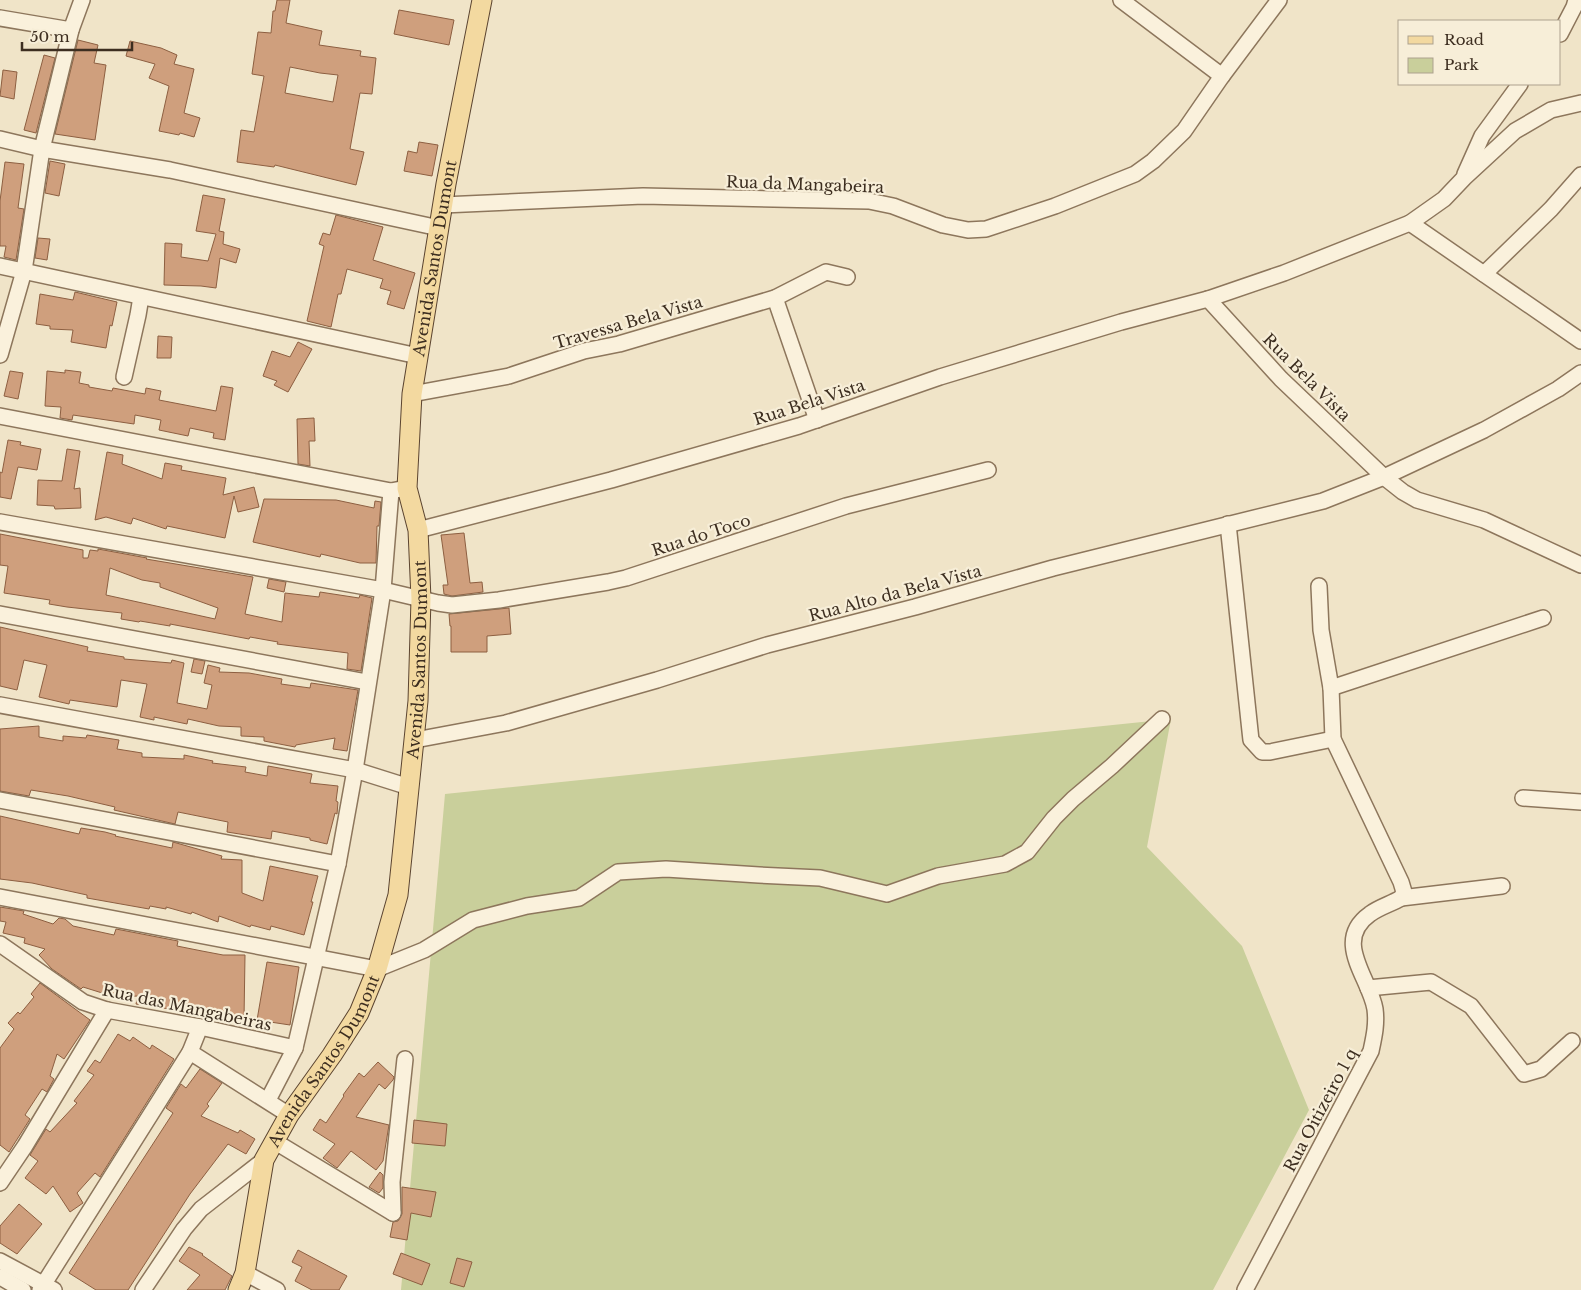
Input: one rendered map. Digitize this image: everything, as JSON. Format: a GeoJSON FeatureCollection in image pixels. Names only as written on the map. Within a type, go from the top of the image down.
{"type":"FeatureCollection","features":[{"type":"Feature","properties":{"kind":"main road","name":"Avenida Santos Dumont"},"geometry":{"type":"LineString","coordinates":[[242,1282],[264,1160],[288,1115],[332,1055],[359,1013],[377,969],[398,895],[415,740],[421,599],[418,530],[399,490],[412,394],[439,228],[482,0]]}},
{"type":"Feature","properties":{"kind":"street"},"geometry":{"type":"LineString","coordinates":[[0,355],[24,271],[42,148],[71,30],[82,0]]}},
{"type":"Feature","properties":{"kind":"street"},"geometry":{"type":"LineString","coordinates":[[1121,0],[1222,76]]}},
{"type":"Feature","properties":{"kind":"street","name":"Rua da Mangabeira"},"geometry":{"type":"LineString","coordinates":[[443,205],[643,196],[870,201],[893,206],[943,225],[968,230],[986,229],[1055,206],[1135,174],[1153,161],[1184,131],[1222,76],[1279,0]]}},
{"type":"Feature","properties":{"kind":"street"},"geometry":{"type":"LineString","coordinates":[[1561,32],[1576,0]]}},
{"type":"Feature","properties":{"kind":"street"},"geometry":{"type":"LineString","coordinates":[[0,18],[71,30]]}},
{"type":"Feature","properties":{"kind":"street"},"geometry":{"type":"LineString","coordinates":[[1464,178],[1482,136],[1519,85]]}},
{"type":"Feature","properties":{"kind":"street","name":"Rua Bela Vista"},"geometry":{"type":"LineString","coordinates":[[418,530],[611,480],[817,420],[949,374],[1121,322],[1208,299],[1284,273],[1410,223],[1433,208],[1515,131],[1551,110],[1581,104]]}},
{"type":"Feature","properties":{"kind":"street"},"geometry":{"type":"LineString","coordinates":[[0,139],[170,170],[439,228]]}},
{"type":"Feature","properties":{"kind":"street"},"geometry":{"type":"LineString","coordinates":[[1484,274],[1551,209],[1581,175]]}},
{"type":"Feature","properties":{"kind":"street"},"geometry":{"type":"LineString","coordinates":[[1410,223],[1581,341]]}},
{"type":"Feature","properties":{"kind":"street"},"geometry":{"type":"LineString","coordinates":[[0,266],[418,356]]}},
{"type":"Feature","properties":{"kind":"street","name":"Travessa Bela Vista"},"geometry":{"type":"LineString","coordinates":[[412,394],[509,376],[584,351],[619,344],[776,298],[826,272],[847,277]]}},
{"type":"Feature","properties":{"kind":"street"},"geometry":{"type":"LineString","coordinates":[[124,377],[141,297]]}},
{"type":"Feature","properties":{"kind":"street"},"geometry":{"type":"LineString","coordinates":[[776,298],[817,420]]}},
{"type":"Feature","properties":{"kind":"street","name":"Rua Bela Vista"},"geometry":{"type":"LineString","coordinates":[[1208,299],[1281,379],[1384,478],[1403,492],[1417,500],[1484,520],[1581,565]]}},
{"type":"Feature","properties":{"kind":"street"},"geometry":{"type":"LineString","coordinates":[[1384,478],[1519,412],[1581,373]]}},
{"type":"Feature","properties":{"kind":"street"},"geometry":{"type":"LineString","coordinates":[[0,416],[399,490],[367,682],[355,770],[338,864],[295,1048],[268,1100]]}},
{"type":"Feature","properties":{"kind":"street","name":"Rua do Toco"},"geometry":{"type":"LineString","coordinates":[[0,522],[383,590],[445,604],[474,603],[626,578],[846,506],[988,470]]}},
{"type":"Feature","properties":{"kind":"street","name":"Rua Alto da Bela Vista"},"geometry":{"type":"LineString","coordinates":[[415,740],[506,723],[657,680],[767,645],[915,607],[1053,568],[1323,502],[1384,478]]}},
{"type":"Feature","properties":{"kind":"street"},"geometry":{"type":"LineString","coordinates":[[1228,524],[1242,672],[1251,740],[1262,752],[1270,752],[1333,739]]}},
{"type":"Feature","properties":{"kind":"street"},"geometry":{"type":"LineString","coordinates":[[1319,586],[1321,630],[1331,688],[1333,739],[1401,882],[1404,892],[1401,898]]}},
{"type":"Feature","properties":{"kind":"street"},"geometry":{"type":"LineString","coordinates":[[0,614],[367,682]]}},
{"type":"Feature","properties":{"kind":"street"},"geometry":{"type":"LineString","coordinates":[[1331,688],[1543,618]]}},
{"type":"Feature","properties":{"kind":"street"},"geometry":{"type":"LineString","coordinates":[[0,706],[355,770],[410,787]]}},
{"type":"Feature","properties":{"kind":"street"},"geometry":{"type":"LineString","coordinates":[[0,897],[316,959],[377,969],[424,950],[473,920],[528,906],[579,898],[618,872],[666,869],[820,878],[887,894],[938,876],[1005,864],[1027,852],[1054,818],[1073,799],[1119,760],[1162,719]]}},
{"type":"Feature","properties":{"kind":"street"},"geometry":{"type":"LineString","coordinates":[[1523,798],[1581,802]]}},
{"type":"Feature","properties":{"kind":"street"},"geometry":{"type":"LineString","coordinates":[[0,800],[338,864]]}},
{"type":"Feature","properties":{"kind":"street"},"geometry":{"type":"LineString","coordinates":[[1401,898],[1502,886]]}},
{"type":"Feature","properties":{"kind":"street","name":"Rua Oitizeiro 1 q"},"geometry":{"type":"LineString","coordinates":[[1244,1290],[1371,1051],[1376,1027],[1375,1008],[1354,955],[1354,942],[1358,928],[1370,914],[1401,898]]}},
{"type":"Feature","properties":{"kind":"street","name":"Rua das Mangabeiras"},"geometry":{"type":"LineString","coordinates":[[0,944],[83,1002],[107,1010],[295,1048]]}},
{"type":"Feature","properties":{"kind":"street"},"geometry":{"type":"LineString","coordinates":[[1368,988],[1431,982],[1471,1006],[1524,1074],[1541,1069],[1572,1041]]}},
{"type":"Feature","properties":{"kind":"street"},"geometry":{"type":"LineString","coordinates":[[0,1182],[25,1146],[107,1010]]}},
{"type":"Feature","properties":{"kind":"street"},"geometry":{"type":"LineString","coordinates":[[0,1260],[46,1288],[190,1052],[200,1028]]}},
{"type":"Feature","properties":{"kind":"street"},"geometry":{"type":"LineString","coordinates":[[190,1052],[268,1100],[288,1115]]}},
{"type":"Feature","properties":{"kind":"street"},"geometry":{"type":"LineString","coordinates":[[274,1140],[393,1213],[392,1182],[405,1059]]}},
{"type":"Feature","properties":{"kind":"street"},"geometry":{"type":"LineString","coordinates":[[143,1290],[184,1229],[201,1209],[264,1160]]}},
{"type":"Feature","properties":{"kind":"street"},"geometry":{"type":"LineString","coordinates":[[0,1277],[23,1290]]}},
{"type":"Feature","properties":{"kind":"street"},"geometry":{"type":"LineString","coordinates":[[242,1282],[277,1290]]}},
{"type":"Feature","properties":{"kind":"green space"},"geometry":{"type":"Polygon","coordinates":[[[1171,719],[1147,847],[1242,946],[1309,1110],[1213,1290],[401,1290],[445,794],[1171,719]]]}},
{"type":"Feature","properties":{"kind":"building"},"geometry":{"type":"Polygon","coordinates":[[[277,0],[290,0],[286,23],[322,31],[319,45],[361,51],[360,56],[376,58],[372,94],[360,93],[350,149],[364,152],[356,185],[275,165],[274,167],[237,162],[241,130],[254,132],[264,76],[252,74],[258,32],[271,33],[273,11],[275,11],[277,0]],[[290,67],[285,93],[333,102],[338,75],[290,67]]]}},
{"type":"Feature","properties":{"kind":"building"},"geometry":{"type":"Polygon","coordinates":[[[399,10],[454,20],[449,45],[394,34],[399,10]]]}},
{"type":"Feature","properties":{"kind":"building"},"geometry":{"type":"Polygon","coordinates":[[[78,40],[98,45],[94,63],[106,65],[95,140],[55,134],[78,40]]]}},
{"type":"Feature","properties":{"kind":"building"},"geometry":{"type":"Polygon","coordinates":[[[130,41],[161,48],[177,55],[174,64],[194,69],[184,113],[200,118],[194,137],[180,133],[179,135],[159,131],[169,86],[149,78],[155,64],[126,56],[130,41]]]}},
{"type":"Feature","properties":{"kind":"building"},"geometry":{"type":"Polygon","coordinates":[[[44,55],[55,58],[36,133],[24,130],[44,55]]]}},
{"type":"Feature","properties":{"kind":"building"},"geometry":{"type":"Polygon","coordinates":[[[3,70],[17,72],[14,99],[0,96],[3,70]]]}},
{"type":"Feature","properties":{"kind":"building"},"geometry":{"type":"Polygon","coordinates":[[[419,142],[438,145],[432,176],[404,171],[408,151],[417,153],[419,142]]]}},
{"type":"Feature","properties":{"kind":"building"},"geometry":{"type":"Polygon","coordinates":[[[50,161],[65,164],[59,196],[45,193],[50,161]]]}},
{"type":"Feature","properties":{"kind":"building"},"geometry":{"type":"Polygon","coordinates":[[[5,162],[24,164],[18,208],[24,209],[16,260],[4,257],[6,246],[0,246],[0,201],[5,162]]]}},
{"type":"Feature","properties":{"kind":"building"},"geometry":{"type":"Polygon","coordinates":[[[203,195],[225,199],[219,231],[224,232],[223,244],[240,249],[236,263],[220,258],[216,288],[164,285],[165,243],[182,244],[181,257],[208,261],[216,234],[196,231],[203,195]]]}},
{"type":"Feature","properties":{"kind":"building"},"geometry":{"type":"Polygon","coordinates":[[[336,215],[383,227],[373,260],[415,273],[404,309],[387,304],[391,291],[380,288],[383,279],[347,269],[341,294],[338,294],[331,327],[307,321],[324,246],[319,244],[323,233],[330,235],[336,215]]]}},
{"type":"Feature","properties":{"kind":"building"},"geometry":{"type":"Polygon","coordinates":[[[38,238],[50,239],[47,260],[35,258],[38,238]]]}},
{"type":"Feature","properties":{"kind":"building"},"geometry":{"type":"Polygon","coordinates":[[[75,292],[117,302],[106,348],[71,342],[73,330],[50,329],[50,326],[36,324],[40,294],[73,300],[75,292]]]}},
{"type":"Feature","properties":{"kind":"building"},"geometry":{"type":"Polygon","coordinates":[[[158,336],[172,337],[171,358],[157,358],[158,336]]]}},
{"type":"Feature","properties":{"kind":"building"},"geometry":{"type":"Polygon","coordinates":[[[298,342],[312,349],[288,392],[274,385],[277,381],[263,376],[272,351],[290,357],[298,342]]]}},
{"type":"Feature","properties":{"kind":"building"},"geometry":{"type":"Polygon","coordinates":[[[65,370],[81,372],[79,383],[89,385],[89,387],[112,391],[113,388],[145,394],[146,388],[161,391],[159,400],[216,411],[221,386],[233,388],[225,440],[213,438],[214,433],[190,428],[188,436],[159,430],[161,420],[135,415],[134,424],[73,415],[72,420],[60,418],[61,407],[45,406],[47,371],[65,373],[65,370]]]}},
{"type":"Feature","properties":{"kind":"building"},"geometry":{"type":"Polygon","coordinates":[[[10,371],[23,373],[18,399],[4,396],[10,371]]]}},
{"type":"Feature","properties":{"kind":"building"},"geometry":{"type":"Polygon","coordinates":[[[314,418],[315,441],[309,441],[310,466],[298,464],[297,419],[314,418]]]}},
{"type":"Feature","properties":{"kind":"building"},"geometry":{"type":"Polygon","coordinates":[[[8,440],[21,442],[20,445],[41,449],[37,470],[18,467],[11,499],[0,497],[0,472],[2,473],[8,440]]]}},
{"type":"Feature","properties":{"kind":"building"},"geometry":{"type":"Polygon","coordinates":[[[67,449],[80,451],[74,489],[80,488],[81,508],[55,509],[54,506],[37,505],[38,480],[62,481],[67,449]]]}},
{"type":"Feature","properties":{"kind":"building"},"geometry":{"type":"Polygon","coordinates":[[[107,452],[123,455],[122,464],[162,479],[165,463],[182,466],[181,470],[226,478],[223,495],[254,487],[259,507],[238,512],[234,496],[225,538],[167,526],[166,529],[133,518],[131,524],[106,517],[95,520],[107,452]]]}},
{"type":"Feature","properties":{"kind":"building"},"geometry":{"type":"Polygon","coordinates":[[[264,499],[336,500],[374,508],[375,501],[381,502],[379,526],[377,526],[376,563],[360,563],[321,554],[320,557],[253,542],[264,499]]]}},
{"type":"Feature","properties":{"kind":"building"},"geometry":{"type":"Polygon","coordinates":[[[464,533],[470,583],[482,582],[483,592],[452,596],[444,594],[443,585],[448,585],[441,535],[464,533]]]}},
{"type":"Feature","properties":{"kind":"building"},"geometry":{"type":"Polygon","coordinates":[[[0,534],[83,550],[83,558],[88,558],[90,550],[98,551],[98,549],[253,577],[245,614],[282,622],[285,593],[319,597],[320,592],[359,598],[360,595],[372,598],[361,671],[347,669],[348,653],[277,644],[278,642],[250,637],[249,639],[170,624],[170,626],[121,619],[122,613],[49,604],[50,600],[4,593],[8,566],[0,565],[0,534]],[[110,568],[106,595],[215,619],[218,608],[160,587],[160,583],[142,580],[110,568]]]}},
{"type":"Feature","properties":{"kind":"building"},"geometry":{"type":"Polygon","coordinates":[[[269,579],[286,582],[284,592],[267,588],[269,579]]]}},
{"type":"Feature","properties":{"kind":"building"},"geometry":{"type":"Polygon","coordinates":[[[509,608],[511,634],[487,636],[487,652],[451,652],[449,614],[509,608]]]}},
{"type":"Feature","properties":{"kind":"building"},"geometry":{"type":"Polygon","coordinates":[[[0,627],[88,647],[87,651],[124,657],[124,659],[171,663],[172,660],[184,663],[177,703],[207,709],[212,685],[204,683],[208,665],[220,668],[219,672],[249,673],[282,679],[281,684],[310,688],[311,683],[358,690],[347,751],[333,749],[335,738],[296,745],[295,747],[264,741],[264,737],[241,736],[241,727],[219,726],[188,719],[187,724],[154,717],[154,720],[140,717],[147,684],[121,680],[117,707],[70,700],[69,704],[39,697],[47,665],[24,660],[17,690],[0,686],[0,627]]]}},
{"type":"Feature","properties":{"kind":"building"},"geometry":{"type":"Polygon","coordinates":[[[194,659],[205,661],[202,674],[191,672],[194,659]]]}},
{"type":"Feature","properties":{"kind":"building"},"geometry":{"type":"Polygon","coordinates":[[[39,726],[39,737],[63,741],[63,736],[86,738],[87,735],[119,740],[117,749],[142,753],[142,757],[184,759],[184,755],[213,761],[212,763],[246,767],[245,772],[267,776],[268,766],[312,774],[310,783],[338,786],[337,814],[335,813],[327,844],[310,840],[310,838],[272,831],[271,839],[227,832],[228,822],[178,812],[175,824],[114,810],[115,807],[68,796],[31,790],[29,796],[0,791],[0,729],[39,726]]]}},
{"type":"Feature","properties":{"kind":"building"},"geometry":{"type":"Polygon","coordinates":[[[0,816],[79,834],[81,828],[105,832],[115,836],[172,848],[173,842],[222,856],[221,859],[242,860],[242,893],[263,901],[270,866],[318,876],[304,935],[271,926],[270,930],[251,925],[250,927],[219,916],[218,922],[192,912],[191,914],[166,907],[166,909],[150,906],[149,909],[87,898],[87,895],[32,883],[0,879],[0,816]]]}},
{"type":"Feature","properties":{"kind":"building"},"geometry":{"type":"Polygon","coordinates":[[[0,907],[24,911],[23,914],[53,924],[59,918],[65,919],[73,926],[114,935],[116,929],[178,941],[177,946],[223,955],[245,955],[244,1019],[203,1009],[201,1017],[190,1015],[170,1009],[136,1004],[138,996],[115,997],[83,987],[81,989],[52,969],[39,955],[45,949],[24,943],[25,938],[3,933],[6,922],[0,921],[0,907]]]}},
{"type":"Feature","properties":{"kind":"building"},"geometry":{"type":"Polygon","coordinates":[[[267,962],[299,967],[290,1025],[257,1020],[267,962]]]}},
{"type":"Feature","properties":{"kind":"building"},"geometry":{"type":"Polygon","coordinates":[[[40,983],[90,1020],[64,1059],[57,1054],[50,1076],[54,1079],[47,1092],[42,1089],[25,1115],[30,1119],[9,1152],[0,1145],[0,1048],[14,1029],[8,1023],[18,1012],[20,1014],[34,997],[31,994],[40,983]]]}},
{"type":"Feature","properties":{"kind":"building"},"geometry":{"type":"Polygon","coordinates":[[[118,1034],[130,1041],[133,1037],[150,1049],[152,1045],[174,1059],[100,1177],[95,1173],[77,1193],[83,1203],[70,1212],[53,1186],[46,1194],[25,1178],[38,1161],[30,1155],[46,1129],[50,1132],[77,1103],[74,1101],[94,1075],[87,1071],[95,1060],[100,1063],[118,1034]]]}},
{"type":"Feature","properties":{"kind":"building"},"geometry":{"type":"Polygon","coordinates":[[[378,1062],[394,1077],[393,1080],[385,1089],[379,1084],[356,1117],[389,1125],[383,1161],[376,1170],[351,1151],[337,1168],[323,1158],[335,1144],[313,1130],[320,1119],[326,1123],[359,1073],[364,1077],[378,1062]]]}},
{"type":"Feature","properties":{"kind":"building"},"geometry":{"type":"Polygon","coordinates":[[[200,1069],[222,1083],[201,1116],[238,1133],[240,1130],[255,1139],[246,1154],[228,1144],[190,1194],[128,1290],[96,1290],[69,1273],[173,1113],[166,1108],[181,1084],[186,1088],[200,1069]]]}},
{"type":"Feature","properties":{"kind":"building"},"geometry":{"type":"Polygon","coordinates":[[[414,1120],[447,1124],[445,1146],[412,1143],[414,1120]]]}},
{"type":"Feature","properties":{"kind":"building"},"geometry":{"type":"Polygon","coordinates":[[[380,1172],[383,1175],[383,1188],[379,1193],[369,1187],[380,1172]]]}},
{"type":"Feature","properties":{"kind":"building"},"geometry":{"type":"Polygon","coordinates":[[[402,1187],[436,1192],[431,1217],[411,1213],[407,1240],[390,1237],[393,1222],[398,1221],[402,1214],[402,1187]]]}},
{"type":"Feature","properties":{"kind":"building"},"geometry":{"type":"Polygon","coordinates":[[[19,1204],[42,1224],[17,1254],[0,1243],[0,1226],[19,1204]]]}},
{"type":"Feature","properties":{"kind":"building"},"geometry":{"type":"Polygon","coordinates":[[[189,1247],[203,1254],[232,1276],[225,1290],[187,1290],[200,1275],[179,1261],[189,1247]]]}},
{"type":"Feature","properties":{"kind":"building"},"geometry":{"type":"Polygon","coordinates":[[[298,1250],[347,1276],[339,1290],[312,1290],[295,1281],[302,1267],[292,1262],[298,1250]]]}},
{"type":"Feature","properties":{"kind":"building"},"geometry":{"type":"Polygon","coordinates":[[[401,1253],[430,1264],[422,1285],[393,1274],[401,1253]]]}},
{"type":"Feature","properties":{"kind":"building"},"geometry":{"type":"Polygon","coordinates":[[[457,1258],[472,1262],[464,1287],[450,1283],[457,1258]]]}}]}
